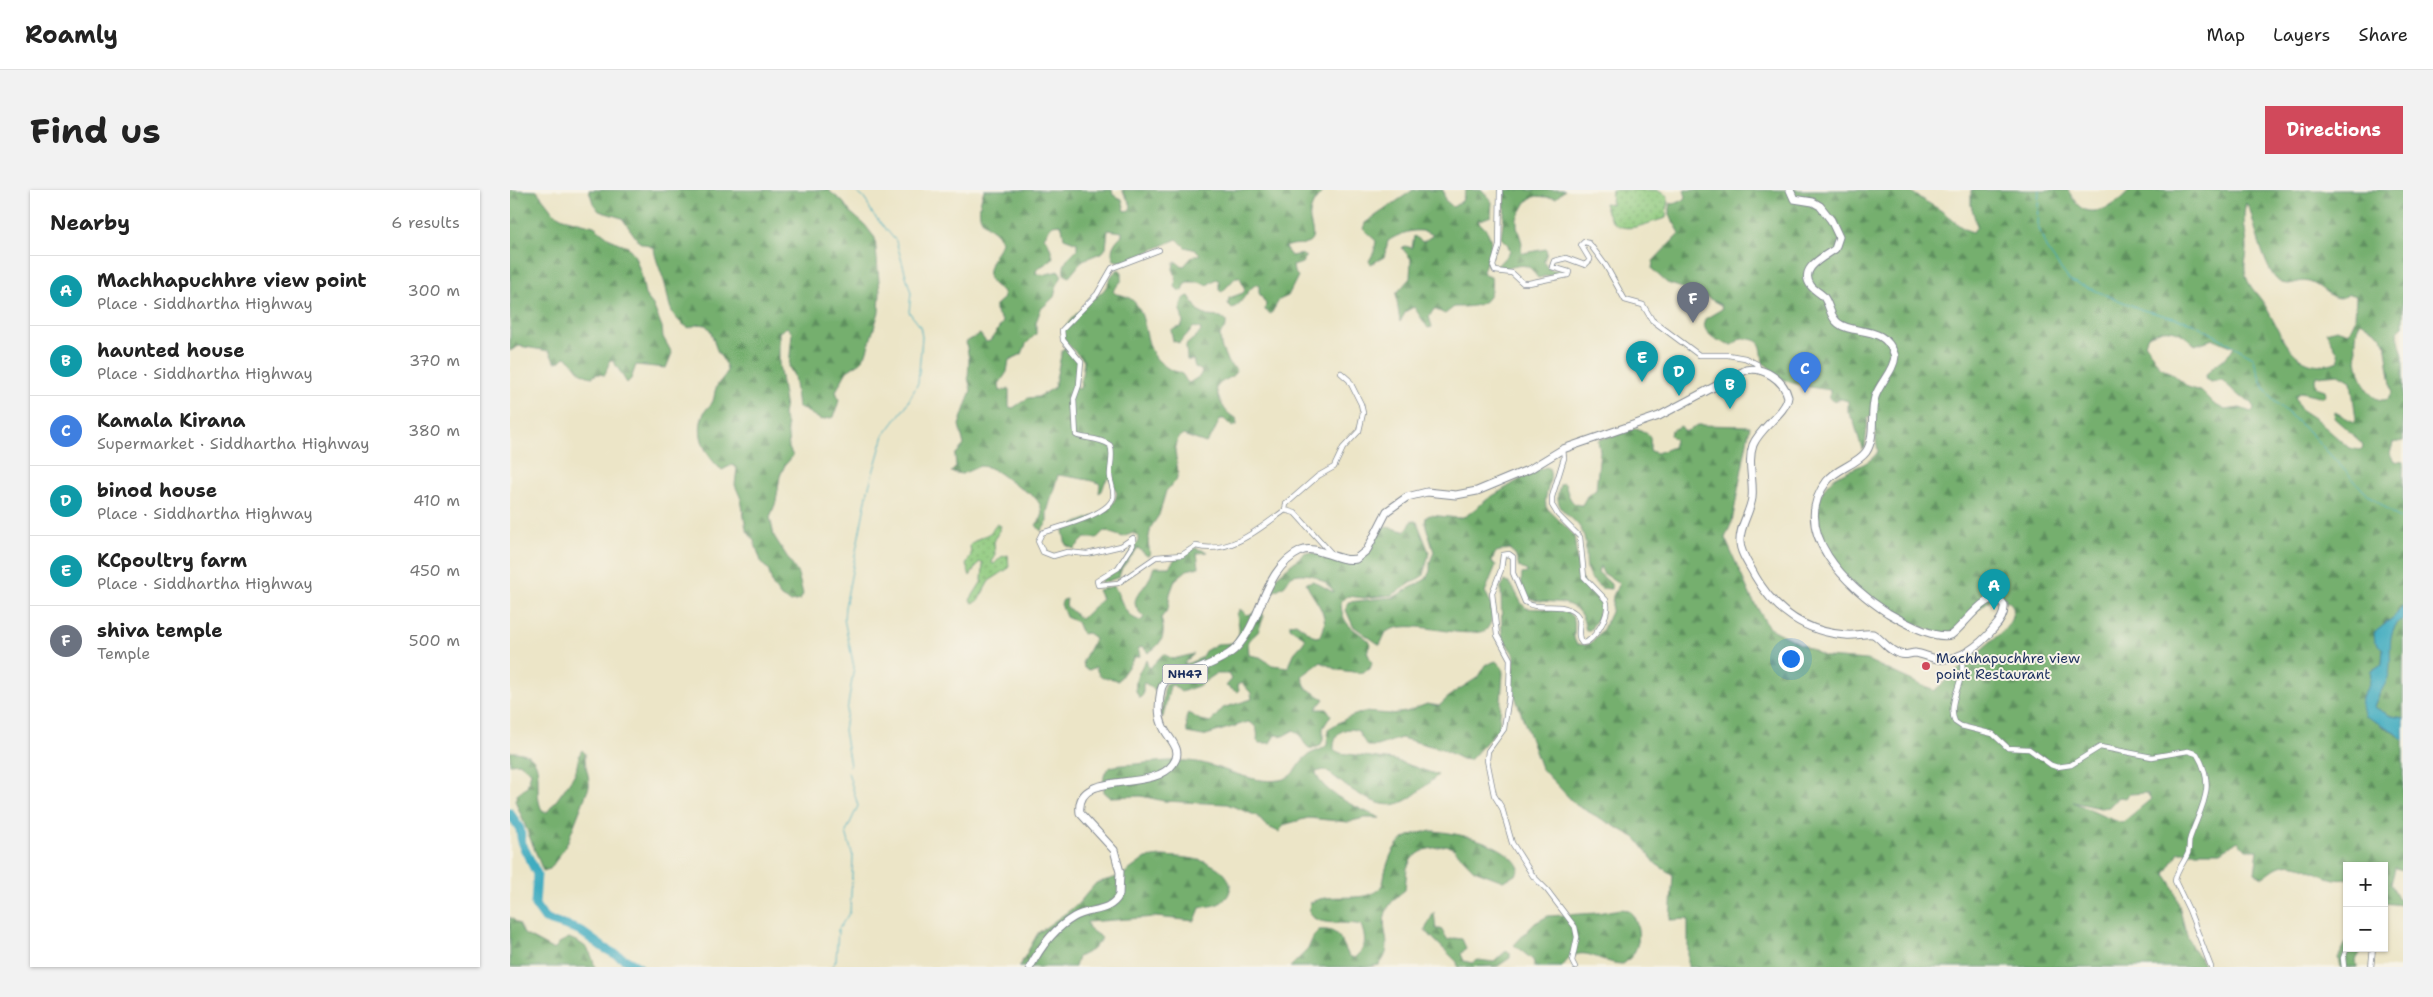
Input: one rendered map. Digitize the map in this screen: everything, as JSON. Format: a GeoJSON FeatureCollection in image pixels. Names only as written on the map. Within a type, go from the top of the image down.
{"type":"FeatureCollection","features":[{"type":"Feature","properties":{"kind":"highway"},"geometry":{"type":"LineString","coordinates":[[1758,368],[1782,385],[1788,397],[1786,404],[1761,431],[1753,446],[1752,497],[1740,538],[1742,551],[1768,595],[1790,617],[1819,630],[1849,636],[1873,634],[1890,649],[1903,655],[1916,653],[1941,659],[1960,655],[1980,643],[1997,625],[2004,611],[2002,602],[1995,599],[1987,600],[1954,634],[1946,637],[1937,636],[1889,613],[1865,595],[1834,565],[1818,536],[1816,518],[1820,493],[1834,473],[1861,457],[1867,450],[1875,397],[1893,366],[1895,356],[1888,345],[1874,333],[1839,324],[1833,317],[1824,297],[1810,285],[1808,277],[1810,268],[1821,257],[1835,249],[1839,237],[1822,208],[1815,203],[1794,199],[1790,190]]}},
{"type":"Feature","properties":{"kind":"highway","name":"NH47"},"geometry":{"type":"LineString","coordinates":[[1030,967],[1045,944],[1070,919],[1082,913],[1104,908],[1118,898],[1120,883],[1116,853],[1105,837],[1084,819],[1080,806],[1085,792],[1093,787],[1151,778],[1165,772],[1174,764],[1177,755],[1176,748],[1163,727],[1160,716],[1160,693],[1165,681],[1171,677],[1196,670],[1234,650],[1243,639],[1271,581],[1300,552],[1315,550],[1334,557],[1352,560],[1362,556],[1387,511],[1406,497],[1427,492],[1451,495],[1470,493],[1530,469],[1564,449],[1660,416],[1734,375],[1758,368]]}},
{"type":"Feature","properties":{"kind":"street"},"geometry":{"type":"LineString","coordinates":[[1500,190],[1499,246],[1492,266],[1495,271],[1512,273],[1523,283],[1568,275],[1569,272],[1565,269],[1552,267],[1554,261],[1566,258],[1585,265],[1590,260],[1581,245],[1584,242],[1589,243],[1606,266],[1624,300],[1643,306],[1652,320],[1698,355],[1745,358],[1757,364],[1758,368]]}},
{"type":"Feature","properties":{"kind":"street"},"geometry":{"type":"LineString","coordinates":[[1159,250],[1112,268],[1097,294],[1062,330],[1063,340],[1081,362],[1079,385],[1074,399],[1076,435],[1080,438],[1096,438],[1110,445],[1110,478],[1114,494],[1110,503],[1098,512],[1059,529],[1042,533],[1038,540],[1039,548],[1051,556],[1066,552],[1084,554],[1121,546],[1133,538],[1133,545],[1118,568],[1098,580],[1097,584],[1102,586],[1121,582],[1156,558],[1182,555],[1196,546],[1215,549],[1241,540],[1285,510],[1286,504],[1318,476],[1334,467],[1343,448],[1359,431],[1363,413],[1361,404],[1349,380],[1341,373]]}},
{"type":"Feature","properties":{"kind":"street"},"geometry":{"type":"LineString","coordinates":[[1564,449],[1564,458],[1552,497],[1552,505],[1558,515],[1580,537],[1584,577],[1606,600],[1606,610],[1595,634],[1588,642],[1582,643],[1578,636],[1579,619],[1575,613],[1557,605],[1533,606],[1525,602],[1513,573],[1512,557],[1507,554],[1503,555],[1501,570],[1492,593],[1497,635],[1510,659],[1509,695],[1504,729],[1488,751],[1487,758],[1494,795],[1502,808],[1512,843],[1532,876],[1547,890],[1575,927],[1577,937],[1572,960],[1575,967]]}},
{"type":"Feature","properties":{"kind":"street"},"geometry":{"type":"LineString","coordinates":[[1285,510],[1295,514],[1334,557]]}},
{"type":"Feature","properties":{"kind":"street"},"geometry":{"type":"LineString","coordinates":[[1960,655],[1964,667],[1952,708],[1955,722],[1961,726],[1993,734],[2008,748],[2029,749],[2050,765],[2064,767],[2100,747],[2152,757],[2188,751],[2197,754],[2206,779],[2206,788],[2201,815],[2175,881],[2189,910],[2211,967]]}},
{"type":"Feature","properties":{"kind":"street"},"geometry":{"type":"LineString","coordinates":[[2344,967],[2343,958],[2345,952]]}},
{"type":"Feature","properties":{"kind":"street"},"geometry":{"type":"LineString","coordinates":[[2371,967],[2373,952]]}},
{"type":"Feature","properties":{"kind":"green space"},"geometry":{"type":"Polygon","coordinates":[[[510,190],[537,191],[554,213],[563,218],[594,226],[612,240],[628,247],[634,254],[641,273],[645,295],[653,305],[662,327],[663,337],[672,353],[666,368],[636,365],[631,379],[627,383],[614,362],[610,360],[605,375],[597,374],[592,377],[582,373],[565,357],[561,361],[555,362],[549,351],[519,346],[510,351],[510,190]]]}},
{"type":"Feature","properties":{"kind":"green space"},"geometry":{"type":"Polygon","coordinates":[[[589,190],[828,190],[843,202],[875,238],[880,292],[879,312],[866,354],[861,362],[847,371],[836,391],[839,400],[834,417],[821,420],[798,406],[794,376],[789,367],[792,333],[787,327],[779,332],[779,364],[785,403],[783,415],[787,425],[789,448],[793,456],[785,465],[780,476],[776,502],[770,517],[774,536],[798,574],[803,594],[800,600],[790,602],[781,597],[773,586],[768,569],[762,564],[754,541],[746,529],[741,499],[735,485],[737,468],[732,465],[722,470],[711,459],[703,444],[700,429],[701,421],[705,411],[713,401],[718,384],[727,371],[712,334],[702,324],[689,328],[676,318],[670,306],[654,248],[639,242],[622,218],[599,211],[593,203],[589,190]]]}},
{"type":"Feature","properties":{"kind":"green space"},"geometry":{"type":"Polygon","coordinates":[[[984,190],[1112,190],[1113,195],[1122,199],[1125,211],[1130,210],[1131,205],[1122,190],[1324,190],[1315,201],[1311,210],[1310,217],[1313,235],[1311,241],[1306,244],[1292,245],[1285,248],[1291,256],[1301,254],[1306,257],[1302,263],[1293,266],[1294,272],[1298,276],[1288,296],[1279,300],[1271,314],[1265,310],[1266,304],[1259,293],[1259,284],[1251,288],[1236,306],[1232,308],[1228,304],[1229,298],[1243,293],[1245,290],[1240,277],[1236,277],[1222,292],[1219,290],[1219,281],[1216,279],[1207,285],[1199,282],[1186,282],[1183,291],[1178,290],[1175,287],[1174,263],[1177,262],[1184,266],[1192,257],[1200,254],[1196,250],[1185,247],[1177,239],[1123,263],[1114,260],[1112,253],[1113,247],[1122,235],[1122,232],[1108,230],[1106,248],[1103,252],[1083,260],[1069,277],[1064,274],[1064,267],[1065,263],[1077,249],[1077,243],[1064,238],[1060,224],[1052,225],[1044,237],[1049,244],[1053,257],[1037,269],[1036,273],[1042,275],[1059,271],[1062,276],[1054,297],[1041,309],[1036,322],[1036,334],[1026,344],[1022,354],[1009,360],[1007,372],[999,384],[1000,391],[1009,389],[1009,407],[1013,408],[1028,398],[1038,397],[1054,388],[1062,351],[1066,346],[1079,361],[1076,388],[1080,389],[1084,361],[1065,340],[1063,333],[1069,322],[1103,291],[1113,274],[1119,269],[1122,272],[1122,280],[1113,291],[1135,302],[1140,310],[1151,350],[1161,363],[1171,370],[1181,373],[1189,383],[1200,376],[1202,371],[1195,367],[1193,360],[1187,360],[1186,345],[1200,333],[1201,329],[1194,327],[1179,343],[1173,341],[1171,330],[1181,327],[1183,323],[1182,300],[1189,296],[1199,312],[1207,316],[1221,317],[1226,321],[1226,327],[1220,334],[1221,346],[1228,363],[1237,370],[1216,388],[1223,406],[1228,413],[1236,418],[1237,425],[1232,427],[1224,419],[1220,419],[1213,434],[1206,443],[1183,435],[1178,438],[1175,451],[1178,472],[1176,481],[1166,491],[1159,515],[1151,527],[1148,542],[1150,554],[1147,556],[1138,548],[1122,568],[1119,577],[1103,583],[1100,581],[1119,569],[1138,542],[1138,536],[1133,533],[1123,537],[1104,531],[1097,538],[1085,538],[1074,549],[1066,545],[1063,531],[1069,526],[1109,508],[1117,493],[1109,477],[1099,493],[1100,484],[1080,478],[1058,475],[1047,512],[1047,523],[1041,531],[1036,525],[1042,517],[1040,504],[1032,495],[993,469],[980,466],[962,474],[951,472],[956,467],[955,455],[964,445],[959,425],[971,390],[968,378],[969,360],[966,342],[980,334],[986,342],[990,341],[1003,322],[995,310],[995,306],[1004,298],[1003,292],[993,284],[989,274],[991,263],[1002,242],[995,231],[985,224],[982,219],[980,203],[984,190]]]}},
{"type":"Feature","properties":{"kind":"green space"},"geometry":{"type":"Polygon","coordinates":[[[1413,190],[1443,190],[1445,200],[1453,207],[1462,201],[1466,190],[1482,190],[1492,202],[1491,216],[1478,221],[1486,230],[1491,243],[1490,252],[1483,271],[1485,275],[1491,277],[1492,287],[1490,294],[1483,303],[1454,307],[1445,314],[1434,309],[1429,317],[1432,327],[1428,328],[1414,307],[1406,311],[1400,322],[1396,294],[1410,278],[1411,259],[1402,248],[1405,246],[1412,248],[1414,236],[1423,242],[1433,235],[1428,232],[1416,231],[1398,235],[1388,241],[1384,257],[1371,264],[1369,261],[1374,252],[1376,241],[1363,229],[1365,223],[1413,190]]]}},
{"type":"Feature","properties":{"kind":"green space"},"geometry":{"type":"Polygon","coordinates":[[[1503,190],[1565,190],[1556,198],[1536,196],[1526,202],[1517,218],[1517,227],[1522,243],[1521,251],[1524,253],[1546,249],[1547,253],[1544,260],[1547,266],[1551,269],[1562,271],[1560,273],[1538,278],[1526,266],[1522,265],[1505,269],[1496,267],[1510,252],[1508,245],[1501,238],[1505,206],[1503,190]]]}},
{"type":"Feature","properties":{"kind":"green space"},"geometry":{"type":"Polygon","coordinates":[[[1612,190],[1656,190],[1668,196],[1666,218],[1636,227],[1620,227],[1608,215],[1604,203],[1611,204],[1612,190]]]}},
{"type":"Feature","properties":{"kind":"green space"},"geometry":{"type":"Polygon","coordinates":[[[1684,190],[1910,190],[1968,231],[1973,232],[1977,226],[1971,205],[1971,190],[2068,190],[2080,207],[2093,211],[2114,204],[2130,190],[2403,190],[2403,326],[2397,331],[2403,356],[2403,441],[2393,443],[2390,454],[2394,461],[2403,462],[2403,605],[2394,617],[2384,624],[2382,664],[2371,671],[2371,683],[2361,698],[2381,726],[2395,732],[2403,740],[2403,870],[2395,868],[2391,884],[2402,905],[2388,903],[2388,862],[2343,862],[2343,880],[2339,880],[2298,865],[2289,864],[2278,867],[2263,877],[2255,873],[2258,850],[2246,850],[2238,841],[2221,852],[2179,852],[2165,874],[2174,890],[2188,938],[2204,967],[1688,967],[1688,919],[1670,920],[1673,875],[1656,864],[1636,838],[1576,805],[1541,768],[1511,685],[1515,656],[1502,637],[1501,587],[1505,581],[1512,586],[1526,608],[1560,610],[1572,616],[1574,621],[1574,639],[1577,644],[1586,645],[1591,643],[1603,629],[1611,612],[1613,596],[1619,583],[1603,573],[1600,566],[1598,572],[1611,584],[1611,589],[1601,588],[1590,578],[1582,531],[1564,512],[1558,501],[1560,485],[1563,483],[1572,501],[1578,505],[1582,505],[1587,496],[1596,490],[1600,451],[1598,440],[1637,428],[1649,435],[1650,451],[1657,453],[1673,447],[1675,440],[1670,435],[1671,431],[1681,426],[1685,432],[1698,425],[1750,426],[1732,522],[1725,538],[1751,597],[1769,628],[1826,657],[1867,660],[1934,691],[2005,629],[2012,616],[2013,606],[2006,600],[1991,599],[1946,636],[1900,618],[1877,605],[1865,596],[1833,563],[1819,540],[1815,527],[1817,505],[1822,492],[1832,480],[1838,475],[1868,462],[1878,451],[1872,417],[1868,417],[1865,448],[1862,449],[1854,422],[1848,412],[1848,401],[1841,399],[1833,401],[1830,399],[1830,390],[1801,385],[1781,378],[1763,363],[1761,346],[1757,341],[1741,338],[1733,345],[1712,337],[1705,329],[1705,319],[1722,309],[1721,305],[1701,294],[1667,283],[1652,269],[1653,261],[1680,233],[1670,216],[1670,203],[1673,204],[1684,200],[1686,197],[1684,190]],[[2246,203],[2244,221],[2247,249],[2245,268],[2246,277],[2251,286],[2263,302],[2285,341],[2301,359],[2311,364],[2324,365],[2339,361],[2338,353],[2326,332],[2336,329],[2349,333],[2355,320],[2356,296],[2349,294],[2340,298],[2328,294],[2310,282],[2301,281],[2286,284],[2276,279],[2266,262],[2250,210],[2246,203]],[[2361,321],[2357,329],[2356,341],[2359,370],[2370,393],[2378,399],[2388,399],[2392,392],[2385,342],[2378,333],[2361,321]],[[2162,330],[2148,336],[2145,343],[2159,366],[2173,374],[2188,387],[2202,392],[2214,404],[2225,410],[2240,408],[2251,412],[2254,409],[2252,402],[2239,396],[2222,380],[2211,382],[2205,379],[2210,370],[2228,356],[2234,347],[2213,339],[2195,345],[2176,331],[2162,330]],[[2339,374],[2317,376],[2315,379],[2316,387],[2325,390],[2326,394],[2323,397],[2301,392],[2295,396],[2300,409],[2317,420],[2349,448],[2360,450],[2363,447],[2362,443],[2334,418],[2335,412],[2354,422],[2356,419],[2351,381],[2339,374]],[[2147,793],[2129,794],[2126,798],[2118,797],[2109,807],[2100,808],[2073,802],[2122,823],[2151,799],[2147,793]]]}},
{"type":"Feature","properties":{"kind":"green space"},"geometry":{"type":"Polygon","coordinates":[[[1546,467],[1549,468],[1550,478],[1545,502],[1546,507],[1574,535],[1579,577],[1602,602],[1597,619],[1590,630],[1586,630],[1582,617],[1573,607],[1564,603],[1534,600],[1526,596],[1522,588],[1522,574],[1527,573],[1527,571],[1519,567],[1515,554],[1509,549],[1496,552],[1491,562],[1496,565],[1485,592],[1490,602],[1492,617],[1485,631],[1473,633],[1420,627],[1396,628],[1386,632],[1380,645],[1353,626],[1346,610],[1348,602],[1394,597],[1426,579],[1430,571],[1430,562],[1434,552],[1425,523],[1426,517],[1430,515],[1458,518],[1466,516],[1489,498],[1534,471],[1546,467]]]}},
{"type":"Feature","properties":{"kind":"green space"},"geometry":{"type":"Polygon","coordinates":[[[1412,520],[1417,522],[1429,552],[1424,575],[1392,595],[1364,598],[1348,596],[1341,601],[1347,623],[1371,643],[1367,652],[1372,663],[1370,669],[1361,673],[1338,670],[1321,662],[1302,676],[1306,688],[1324,699],[1316,709],[1327,709],[1331,715],[1323,728],[1323,740],[1320,746],[1311,749],[1294,730],[1283,736],[1275,735],[1270,743],[1259,743],[1257,741],[1256,727],[1248,722],[1203,736],[1187,733],[1186,717],[1189,713],[1200,720],[1211,722],[1223,708],[1252,699],[1251,693],[1242,683],[1237,685],[1239,690],[1237,692],[1226,686],[1232,679],[1229,674],[1216,674],[1198,686],[1181,692],[1173,685],[1170,686],[1163,717],[1161,716],[1165,684],[1178,678],[1177,672],[1166,671],[1155,690],[1145,683],[1143,684],[1143,695],[1140,698],[1137,694],[1137,679],[1146,660],[1149,669],[1163,654],[1173,659],[1194,654],[1184,665],[1201,658],[1205,651],[1217,644],[1233,643],[1239,633],[1237,614],[1240,609],[1247,615],[1260,611],[1264,616],[1258,632],[1248,641],[1249,655],[1260,657],[1272,665],[1288,667],[1294,654],[1305,640],[1303,636],[1290,628],[1290,624],[1296,623],[1315,637],[1320,636],[1324,629],[1325,622],[1321,608],[1306,583],[1313,581],[1333,592],[1333,590],[1314,576],[1297,574],[1291,576],[1285,585],[1267,596],[1276,577],[1306,552],[1361,559],[1370,551],[1382,526],[1404,531],[1409,527],[1412,520]]]}},
{"type":"Feature","properties":{"kind":"green space"},"geometry":{"type":"Polygon","coordinates":[[[997,524],[1001,526],[994,542],[995,554],[992,563],[994,564],[1001,557],[1008,555],[1009,568],[989,581],[978,601],[972,603],[970,600],[982,581],[983,563],[979,562],[970,576],[966,564],[971,556],[970,545],[990,533],[997,524]]]}},
{"type":"Feature","properties":{"kind":"green space"},"geometry":{"type":"Polygon","coordinates":[[[1195,548],[1208,552],[1197,553],[1199,567],[1187,570],[1175,580],[1170,594],[1168,609],[1161,618],[1163,634],[1157,646],[1148,653],[1143,647],[1138,648],[1140,656],[1135,657],[1118,681],[1100,676],[1096,667],[1089,670],[1084,668],[1083,661],[1095,638],[1088,633],[1082,634],[1077,622],[1066,617],[1061,604],[1063,600],[1067,599],[1066,606],[1081,619],[1102,599],[1098,590],[1114,586],[1130,615],[1141,621],[1144,617],[1138,611],[1135,601],[1154,567],[1169,567],[1174,560],[1195,548]]]}},
{"type":"Feature","properties":{"kind":"green space"},"geometry":{"type":"Polygon","coordinates":[[[2403,619],[2403,718],[2391,716],[2374,707],[2385,677],[2390,639],[2397,624],[2403,619]]]}},
{"type":"Feature","properties":{"kind":"green space"},"geometry":{"type":"Polygon","coordinates":[[[1496,661],[1502,667],[1503,673],[1499,728],[1470,760],[1462,759],[1442,749],[1401,738],[1377,746],[1367,746],[1358,731],[1353,729],[1344,730],[1337,735],[1334,750],[1340,753],[1394,760],[1438,775],[1407,800],[1389,805],[1379,803],[1348,788],[1324,770],[1316,772],[1319,780],[1325,787],[1342,800],[1380,818],[1364,818],[1348,822],[1308,818],[1283,825],[1279,832],[1266,826],[1257,816],[1227,804],[1164,801],[1141,796],[1110,797],[1104,792],[1104,776],[1106,771],[1114,766],[1166,761],[1207,764],[1258,780],[1285,779],[1292,774],[1307,756],[1327,745],[1328,729],[1347,718],[1363,712],[1391,714],[1406,712],[1427,704],[1439,706],[1453,693],[1477,678],[1485,665],[1496,661]]]}},
{"type":"Feature","properties":{"kind":"green space"},"geometry":{"type":"Polygon","coordinates":[[[582,750],[585,753],[589,787],[566,846],[550,869],[543,871],[515,800],[518,793],[527,787],[531,772],[519,763],[510,764],[510,752],[523,753],[532,758],[536,764],[539,803],[543,812],[547,812],[574,775],[582,750]]]}},
{"type":"Feature","properties":{"kind":"green space"},"geometry":{"type":"Polygon","coordinates":[[[1433,831],[1468,837],[1494,846],[1513,859],[1519,868],[1516,875],[1503,881],[1474,870],[1454,849],[1447,845],[1424,850],[1412,858],[1407,868],[1405,890],[1393,901],[1386,911],[1384,920],[1387,947],[1385,956],[1379,965],[1367,967],[1290,967],[1308,949],[1314,935],[1319,930],[1336,933],[1349,956],[1355,958],[1362,951],[1364,943],[1361,925],[1319,921],[1313,917],[1310,911],[1310,903],[1327,898],[1363,896],[1378,890],[1383,884],[1388,861],[1396,846],[1414,834],[1433,831]]]}},
{"type":"Feature","properties":{"kind":"green space"},"geometry":{"type":"Polygon","coordinates":[[[1161,856],[1190,858],[1214,866],[1228,879],[1230,890],[1228,895],[1218,904],[1200,908],[1195,921],[1155,917],[1087,922],[1089,929],[1102,938],[1092,950],[1078,957],[1075,967],[1019,967],[1038,933],[1077,905],[1096,883],[1121,876],[1146,858],[1161,856]]]}},
{"type":"Feature","properties":{"kind":"green space"},"geometry":{"type":"Polygon","coordinates":[[[1621,909],[1629,910],[1634,916],[1638,931],[1637,946],[1634,953],[1623,964],[1583,954],[1569,959],[1562,967],[1535,967],[1533,960],[1514,945],[1535,923],[1548,916],[1597,913],[1621,909]]]}},
{"type":"Feature","properties":{"kind":"green space"},"geometry":{"type":"Polygon","coordinates":[[[1434,912],[1436,929],[1441,929],[1448,940],[1454,938],[1462,939],[1466,948],[1461,954],[1464,961],[1472,963],[1478,960],[1494,962],[1506,951],[1510,953],[1510,958],[1498,966],[1458,967],[1457,962],[1425,930],[1434,912]]]}},
{"type":"Feature","properties":{"kind":"green space"},"geometry":{"type":"Polygon","coordinates":[[[510,917],[519,924],[524,934],[554,950],[559,943],[569,938],[580,943],[589,951],[595,967],[510,967],[510,917]]]}},
{"type":"Feature","properties":{"kind":"green space"},"geometry":{"type":"Polygon","coordinates":[[[2343,949],[2343,952],[2361,952],[2356,960],[2357,967],[2340,967],[2338,958],[2343,949]]]}},
{"type":"Feature","properties":{"kind":"water"},"geometry":{"type":"Polygon","coordinates":[[[2403,605],[2403,619],[2397,623],[2391,636],[2389,674],[2374,707],[2391,716],[2403,718],[2403,740],[2395,732],[2365,716],[2362,702],[2369,685],[2371,671],[2382,664],[2383,649],[2375,642],[2374,633],[2394,617],[2403,605]]]}},
{"type":"Feature","properties":{"kind":"waterway"},"geometry":{"type":"LineString","coordinates":[[850,766],[844,730],[854,667],[844,619],[845,607],[868,490],[884,435],[906,406],[918,383],[922,337],[920,326],[909,312],[911,293],[896,241],[872,213],[866,200],[854,190]]}},
{"type":"Feature","properties":{"kind":"waterway"},"geometry":{"type":"LineString","coordinates":[[2039,190],[2037,223],[2046,248],[2069,280],[2143,310],[2193,323],[2253,357],[2261,382],[2272,399],[2309,432],[2364,491],[2403,521]]}},
{"type":"Feature","properties":{"kind":"waterway"},"geometry":{"type":"LineString","coordinates":[[832,967],[836,960],[838,930],[850,912],[853,857],[846,832],[858,806],[848,772]]}},
{"type":"Feature","properties":{"kind":"waterway"},"geometry":{"type":"LineString","coordinates":[[510,813],[520,829],[522,844],[537,874],[535,905],[545,919],[579,930],[604,948],[639,967]]}},
{"type":"Feature","properties":{"kind":"place","name":"shiva temple"},"geometry":{"type":"Point","coordinates":[1693,323]}},
{"type":"Feature","properties":{"kind":"place","name":"KCpoultry farm"},"geometry":{"type":"Point","coordinates":[1642,382]}},
{"type":"Feature","properties":{"kind":"place","name":"Kamala Kirana"},"geometry":{"type":"Point","coordinates":[1805,393]}},
{"type":"Feature","properties":{"kind":"place","name":"binod house"},"geometry":{"type":"Point","coordinates":[1679,396]}},
{"type":"Feature","properties":{"kind":"place","name":"haunted house"},"geometry":{"type":"Point","coordinates":[1730,409]}},
{"type":"Feature","properties":{"kind":"place","name":"Machhapuchhre view point"},"geometry":{"type":"Point","coordinates":[1994,610]}},
{"type":"Feature","properties":{"kind":"place","name":"Machhapuchhre view point Restaurant"},"geometry":{"type":"Point","coordinates":[1926,666]}}]}
